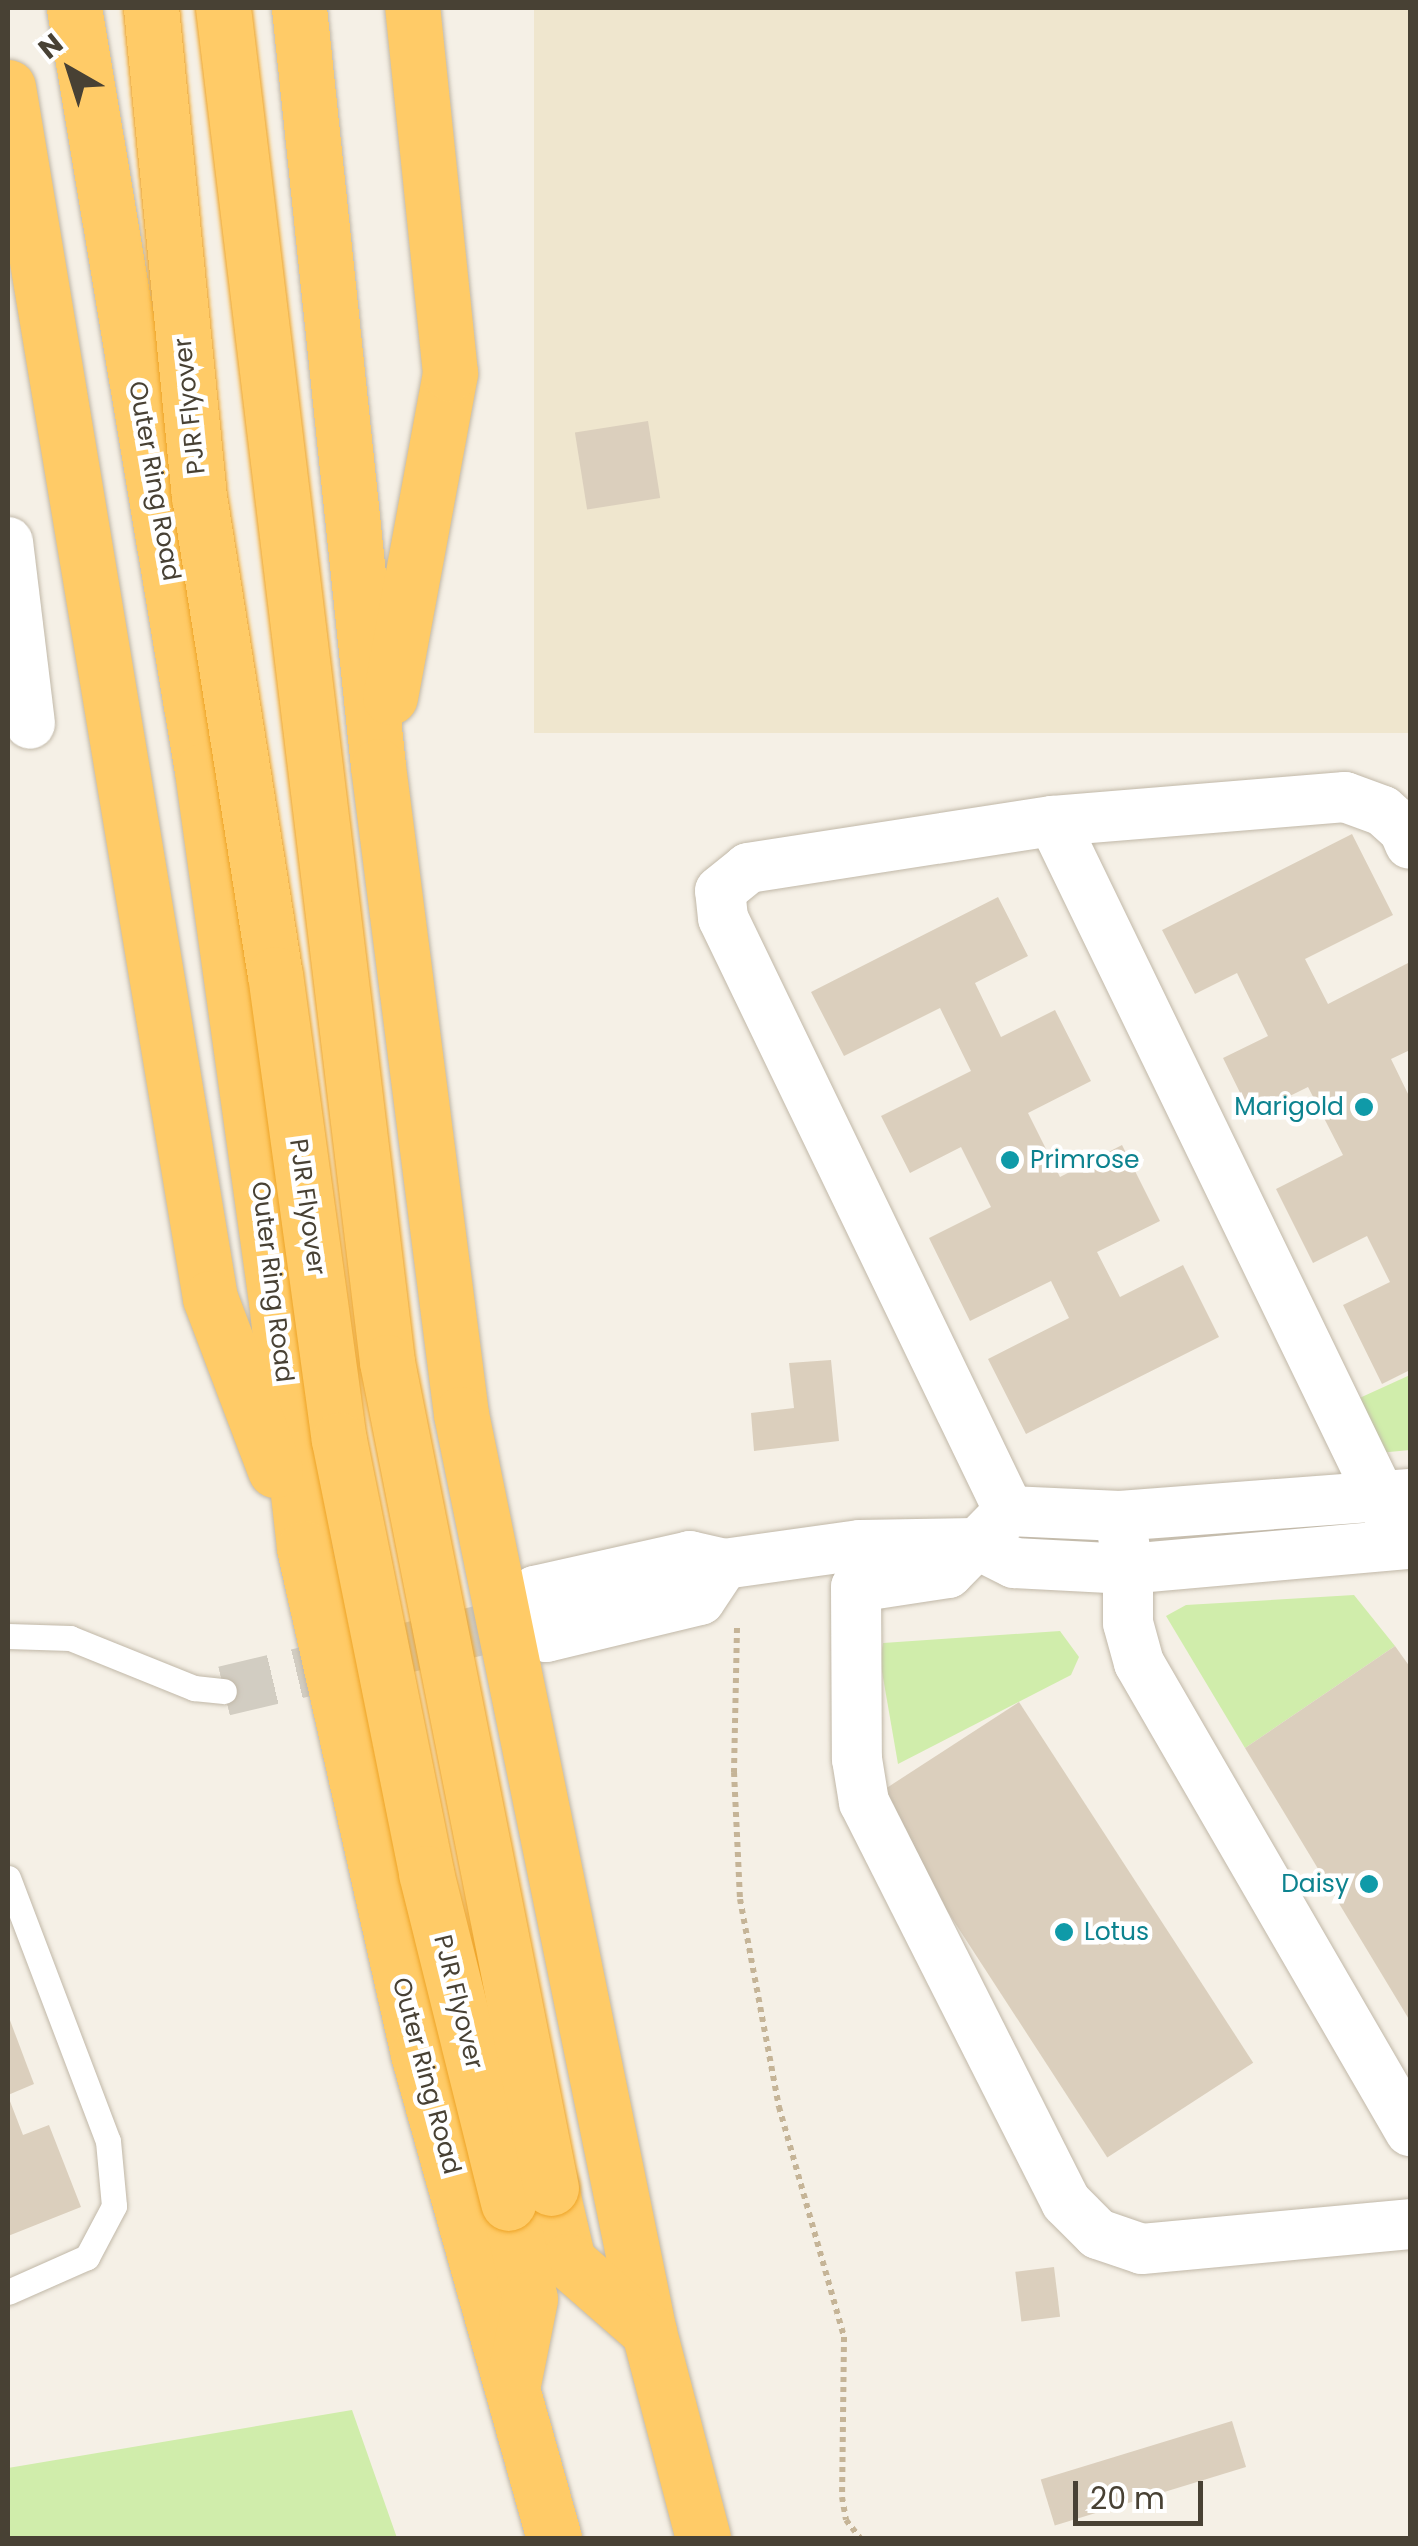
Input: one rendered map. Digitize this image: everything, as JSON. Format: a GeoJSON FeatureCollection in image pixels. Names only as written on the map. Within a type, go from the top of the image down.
{"type":"FeatureCollection","features":[{"type":"Feature","properties":{"kind":"highway","name":"Outer Ring Road"},"geometry":{"type":"LineString","coordinates":[[74,8],[202,770],[276,1302],[304,1548],[418,2054],[554,2538]]}},
{"type":"Feature","properties":{"kind":"highway","name":"PJR Flyover"},"geometry":{"type":"LineString","coordinates":[[151,8],[199,496],[275,974],[339,1440],[426,1874],[529,2195],[568,2262],[650,2332]]}},
{"type":"Feature","properties":{"kind":"highway","name":"PJR Flyover"},"geometry":{"type":"LineString","coordinates":[[223,8],[387,1362],[529,2195],[530,2299],[512,2392]]}},
{"type":"Feature","properties":{"kind":"highway"},"geometry":{"type":"LineString","coordinates":[[300,8],[378,766],[460,1414],[650,2332],[703,2538]]}},
{"type":"Feature","properties":{"kind":"highway"},"geometry":{"type":"LineString","coordinates":[[378,766],[450,373],[412,8]]}},
{"type":"Feature","properties":{"kind":"highway"},"geometry":{"type":"LineString","coordinates":[[8,87],[210,1298],[304,1548]]}},
{"type":"Feature","properties":{"kind":"street"},"geometry":{"type":"LineString","coordinates":[[8,542],[30,724]]}},
{"type":"Feature","properties":{"kind":"street"},"geometry":{"type":"LineString","coordinates":[[1053,821],[1396,1495],[1408,1548],[1128,1569],[1014,1563],[991,1527],[723,918],[720,892],[748,868],[1053,821],[1345,797],[1383,811],[1404,830],[1410,844]]}},
{"type":"Feature","properties":{"kind":"street"},"geometry":{"type":"LineString","coordinates":[[724,1564],[991,1527],[1396,1495]]}},
{"type":"Feature","properties":{"kind":"street"},"geometry":{"type":"LineString","coordinates":[[1120,1516],[1128,1569],[1128,1623],[1139,1664],[1410,2130]]}},
{"type":"Feature","properties":{"kind":"street"},"geometry":{"type":"LineString","coordinates":[[991,1527],[948,1573],[856,1587],[857,1759],[864,1802],[1066,2202],[1098,2234],[1142,2249],[1410,2224]]}},
{"type":"Feature","properties":{"kind":"lane"},"geometry":{"type":"LineString","coordinates":[[8,1636],[70,1638],[194,1688],[224,1690]]}},
{"type":"Feature","properties":{"kind":"lane"},"geometry":{"type":"LineString","coordinates":[[8,1878],[108,2141],[114,2206],[88,2257],[8,2292]]}},
{"type":"Feature","properties":{"kind":"path"},"geometry":{"type":"LineString","coordinates":[[724,1564],[736,1605],[734,1772],[740,1899],[778,2107],[844,2337],[842,2496],[846,2520],[860,2538]]}},
{"type":"Feature","properties":{"kind":"shaded area"},"geometry":{"type":"Polygon","coordinates":[[[534,8],[1410,8],[1410,733],[534,733],[534,8]]]}},
{"type":"Feature","properties":{"kind":"green space"},"geometry":{"type":"Polygon","coordinates":[[[1410,1375],[1410,1450],[1347,1456],[1331,1411],[1410,1375]]]}},
{"type":"Feature","properties":{"kind":"green space"},"geometry":{"type":"Polygon","coordinates":[[[1354,1595],[1395,1646],[1245,1748],[1166,1616],[1186,1605],[1354,1595]]]}},
{"type":"Feature","properties":{"kind":"green space"},"geometry":{"type":"Polygon","coordinates":[[[1060,1631],[1079,1657],[1071,1675],[898,1764],[880,1660],[883,1643],[1060,1631]]]}},
{"type":"Feature","properties":{"kind":"green space"},"geometry":{"type":"Polygon","coordinates":[[[352,2410],[397,2538],[8,2538],[8,2468],[352,2410]]]}},
{"type":"Feature","properties":{"kind":"building"},"geometry":{"type":"Polygon","coordinates":[[[648,421],[660,498],[587,510],[575,433],[648,421]]]}},
{"type":"Feature","properties":{"kind":"building","name":"Marigold"},"geometry":{"type":"Polygon","coordinates":[[[1352,834],[1393,915],[1305,959],[1328,1004],[1410,962],[1410,1050],[1391,1059],[1410,1098],[1410,1370],[1382,1384],[1343,1305],[1390,1282],[1367,1236],[1313,1263],[1276,1189],[1343,1155],[1308,1087],[1251,1115],[1223,1058],[1268,1036],[1237,973],[1195,994],[1162,930],[1352,834]]]}},
{"type":"Feature","properties":{"kind":"building","name":"Primrose"},"geometry":{"type":"Polygon","coordinates":[[[998,897],[1028,956],[975,983],[1001,1037],[1055,1010],[1091,1081],[1028,1113],[1060,1177],[1122,1145],[1160,1221],[1097,1252],[1120,1297],[1183,1265],[1219,1337],[1026,1434],[988,1359],[1069,1318],[1051,1281],[970,1321],[929,1238],[991,1207],[961,1147],[910,1173],[881,1116],[971,1071],[940,1008],[844,1056],[811,992],[998,897]]]}},
{"type":"Feature","properties":{"kind":"building"},"geometry":{"type":"Polygon","coordinates":[[[831,1360],[839,1441],[754,1451],[751,1413],[794,1408],[789,1363],[831,1360]]]}},
{"type":"Feature","properties":{"kind":"building","name":"Daisy"},"geometry":{"type":"Polygon","coordinates":[[[1395,1646],[1410,1667],[1410,2021],[1245,1748],[1395,1646]]]}},
{"type":"Feature","properties":{"kind":"building","name":"Lotus"},"geometry":{"type":"Polygon","coordinates":[[[1019,1702],[1253,2063],[1107,2157],[873,1797],[1019,1702]]]}},
{"type":"Feature","properties":{"kind":"building"},"geometry":{"type":"Polygon","coordinates":[[[8,2015],[34,2084],[8,2095],[8,2015]]]}},
{"type":"Feature","properties":{"kind":"building"},"geometry":{"type":"Polygon","coordinates":[[[8,2096],[23,2135],[49,2125],[81,2207],[8,2236],[8,2096]]]}},
{"type":"Feature","properties":{"kind":"building"},"geometry":{"type":"Polygon","coordinates":[[[1054,2267],[1060,2317],[1021,2321],[1015,2272],[1054,2267]]]}},
{"type":"Feature","properties":{"kind":"building"},"geometry":{"type":"Polygon","coordinates":[[[1232,2421],[1246,2467],[1055,2525],[1041,2479],[1232,2421]]]}},
{"type":"Feature","properties":{"kind":"tunnel"},"geometry":{"type":"LineString","coordinates":[[224,1691],[520,1621]]}},
{"type":"Feature","properties":{"kind":"place","name":"Marigold"},"geometry":{"type":"Point","coordinates":[1364,1107]}},
{"type":"Feature","properties":{"kind":"place","name":"Primrose"},"geometry":{"type":"Point","coordinates":[1010,1160]}},
{"type":"Feature","properties":{"kind":"place","name":"Daisy"},"geometry":{"type":"Point","coordinates":[1369,1884]}},
{"type":"Feature","properties":{"kind":"place","name":"Lotus"},"geometry":{"type":"Point","coordinates":[1064,1932]}}]}
